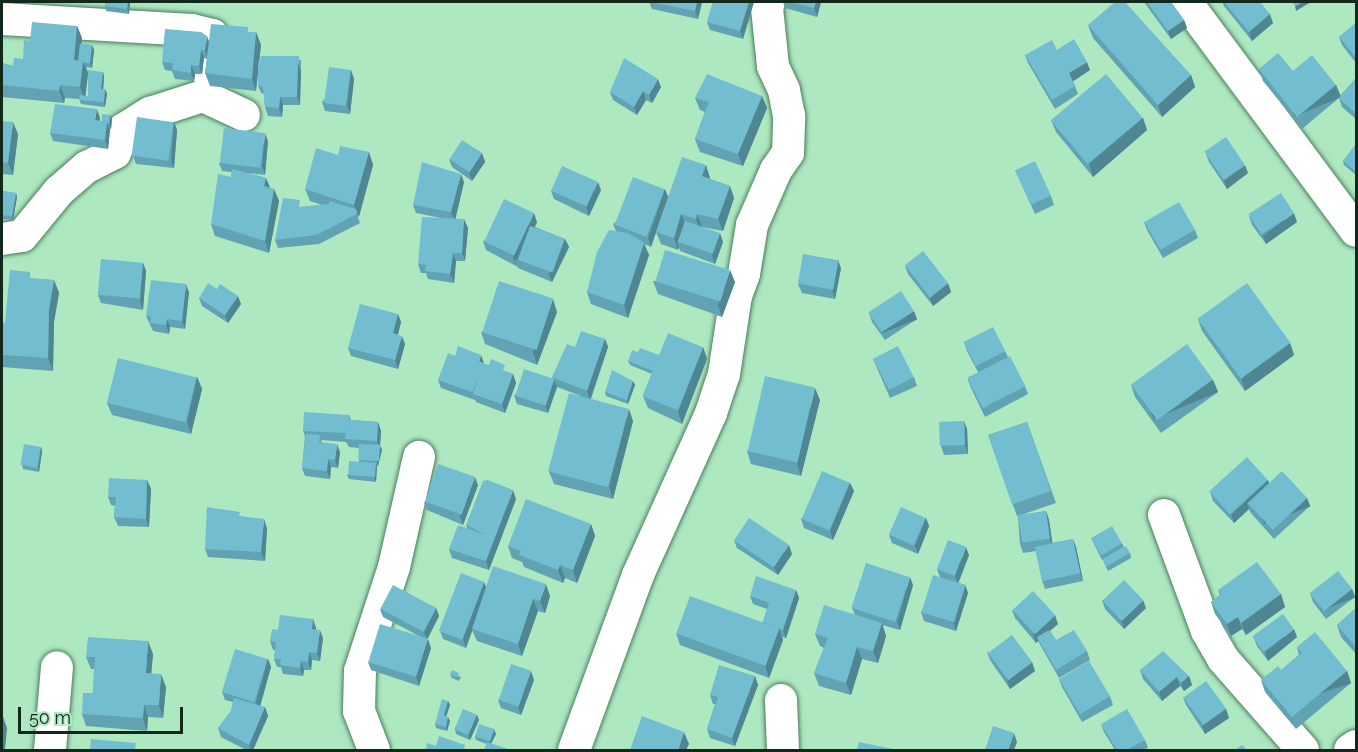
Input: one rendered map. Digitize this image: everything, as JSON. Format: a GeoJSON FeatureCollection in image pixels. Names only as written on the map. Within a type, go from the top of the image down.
{"type":"FeatureCollection","features":[{"type":"Feature","properties":{"kind":"street"},"geometry":{"type":"LineString","coordinates":[[574,750],[638,575],[711,412],[724,374],[752,225],[776,170],[788,153],[789,116],[784,90],[773,66],[767,9],[770,2]]}},
{"type":"Feature","properties":{"kind":"street"},"geometry":{"type":"LineString","coordinates":[[1186,2],[1356,231]]}},
{"type":"Feature","properties":{"kind":"street"},"geometry":{"type":"LineString","coordinates":[[2,19],[192,30],[212,35],[203,96]]}},
{"type":"Feature","properties":{"kind":"street"},"geometry":{"type":"LineString","coordinates":[[2,239],[22,236],[59,191],[87,167],[115,153],[124,129],[173,103],[203,96],[244,115]]}},
{"type":"Feature","properties":{"kind":"street"},"geometry":{"type":"LineString","coordinates":[[374,750],[358,711],[360,671],[394,567],[418,457]]}},
{"type":"Feature","properties":{"kind":"street"},"geometry":{"type":"LineString","coordinates":[[1164,515],[1207,631],[1223,659],[1303,750]]}},
{"type":"Feature","properties":{"kind":"street"},"geometry":{"type":"LineString","coordinates":[[50,750],[57,667]]}},
{"type":"Feature","properties":{"kind":"street"},"geometry":{"type":"LineString","coordinates":[[781,700],[783,750]]}},
{"type":"Feature","properties":{"kind":"building"},"geometry":{"type":"Polygon","coordinates":[[[105,2],[128,2],[127,9],[105,6],[105,2]]]}},
{"type":"Feature","properties":{"kind":"building"},"geometry":{"type":"Polygon","coordinates":[[[651,2],[697,2],[695,11],[651,2]]]}},
{"type":"Feature","properties":{"kind":"building"},"geometry":{"type":"Polygon","coordinates":[[[713,2],[749,2],[740,31],[707,22],[713,2]]]}},
{"type":"Feature","properties":{"kind":"building"},"geometry":{"type":"Polygon","coordinates":[[[790,2],[816,2],[814,8],[790,2]]]}},
{"type":"Feature","properties":{"kind":"building"},"geometry":{"type":"Polygon","coordinates":[[[1115,2],[1125,2],[1191,75],[1158,105],[1088,25],[1115,2]]]}},
{"type":"Feature","properties":{"kind":"building"},"geometry":{"type":"Polygon","coordinates":[[[1147,2],[1171,2],[1184,20],[1168,31],[1147,2]]]}},
{"type":"Feature","properties":{"kind":"building"},"geometry":{"type":"Polygon","coordinates":[[[1224,2],[1260,2],[1270,14],[1249,32],[1224,2]]]}},
{"type":"Feature","properties":{"kind":"building"},"geometry":{"type":"Polygon","coordinates":[[[32,22],[77,26],[74,60],[83,61],[80,87],[60,85],[59,91],[2,85],[2,63],[13,66],[14,58],[23,59],[24,40],[30,41],[32,22]]]}},
{"type":"Feature","properties":{"kind":"building"},"geometry":{"type":"Polygon","coordinates":[[[1356,23],[1356,58],[1339,37],[1356,23]]]}},
{"type":"Feature","properties":{"kind":"building"},"geometry":{"type":"Polygon","coordinates":[[[211,24],[248,27],[248,32],[256,32],[252,79],[205,73],[211,24]]]}},
{"type":"Feature","properties":{"kind":"building"},"geometry":{"type":"Polygon","coordinates":[[[165,29],[201,32],[207,36],[205,50],[201,50],[199,66],[191,65],[191,73],[172,70],[173,63],[162,62],[165,29]]]}},
{"type":"Feature","properties":{"kind":"building"},"geometry":{"type":"Polygon","coordinates":[[[1074,39],[1087,62],[1069,73],[1075,86],[1052,100],[1025,55],[1052,40],[1057,50],[1074,39]]]}},
{"type":"Feature","properties":{"kind":"building"},"geometry":{"type":"Polygon","coordinates":[[[80,44],[92,45],[90,63],[78,60],[80,44]]]}},
{"type":"Feature","properties":{"kind":"building"},"geometry":{"type":"Polygon","coordinates":[[[1278,53],[1293,71],[1312,55],[1336,85],[1297,117],[1259,69],[1278,53]]]}},
{"type":"Feature","properties":{"kind":"building"},"geometry":{"type":"Polygon","coordinates":[[[261,56],[299,56],[299,66],[298,62],[260,62],[261,56]]]}},
{"type":"Feature","properties":{"kind":"building"},"geometry":{"type":"Polygon","coordinates":[[[624,58],[658,79],[649,95],[643,91],[634,107],[610,92],[624,58]]]}},
{"type":"Feature","properties":{"kind":"building"},"geometry":{"type":"Polygon","coordinates":[[[258,62],[298,62],[297,97],[280,97],[279,108],[265,107],[263,87],[258,85],[258,62]]]}},
{"type":"Feature","properties":{"kind":"building"},"geometry":{"type":"Polygon","coordinates":[[[329,67],[351,70],[346,106],[324,103],[329,67]]]}},
{"type":"Feature","properties":{"kind":"building"},"geometry":{"type":"Polygon","coordinates":[[[88,70],[103,72],[101,89],[105,89],[104,102],[79,100],[80,95],[88,96],[88,70]]]}},
{"type":"Feature","properties":{"kind":"building"},"geometry":{"type":"Polygon","coordinates":[[[707,74],[762,96],[738,154],[695,139],[709,102],[695,98],[707,74]]]}},
{"type":"Feature","properties":{"kind":"building"},"geometry":{"type":"Polygon","coordinates":[[[1106,74],[1143,118],[1087,164],[1051,120],[1106,74]]]}},
{"type":"Feature","properties":{"kind":"building"},"geometry":{"type":"Polygon","coordinates":[[[1356,78],[1356,114],[1339,98],[1356,78]]]}},
{"type":"Feature","properties":{"kind":"building"},"geometry":{"type":"Polygon","coordinates":[[[55,104],[97,109],[95,120],[107,122],[105,140],[50,133],[55,104]]]}},
{"type":"Feature","properties":{"kind":"building"},"geometry":{"type":"Polygon","coordinates":[[[102,114],[110,115],[109,124],[102,121],[102,114]]]}},
{"type":"Feature","properties":{"kind":"building"},"geometry":{"type":"Polygon","coordinates":[[[137,117],[174,122],[168,161],[132,156],[137,117]]]}},
{"type":"Feature","properties":{"kind":"building"},"geometry":{"type":"Polygon","coordinates":[[[2,121],[13,122],[8,163],[2,162],[2,121]]]}},
{"type":"Feature","properties":{"kind":"building"},"geometry":{"type":"Polygon","coordinates":[[[224,128],[265,133],[260,168],[220,163],[224,128]]]}},
{"type":"Feature","properties":{"kind":"building"},"geometry":{"type":"Polygon","coordinates":[[[1226,137],[1245,165],[1223,180],[1204,152],[1226,137]]]}},
{"type":"Feature","properties":{"kind":"building"},"geometry":{"type":"Polygon","coordinates":[[[462,140],[482,153],[470,172],[449,159],[462,140]]]}},
{"type":"Feature","properties":{"kind":"building"},"geometry":{"type":"Polygon","coordinates":[[[340,146],[369,152],[354,205],[305,189],[316,148],[338,155],[340,146]]]}},
{"type":"Feature","properties":{"kind":"building"},"geometry":{"type":"Polygon","coordinates":[[[1356,146],[1356,172],[1343,161],[1356,146]]]}},
{"type":"Feature","properties":{"kind":"building"},"geometry":{"type":"Polygon","coordinates":[[[682,157],[706,165],[702,176],[730,186],[718,219],[697,214],[696,219],[681,214],[674,238],[656,232],[682,157]]]}},
{"type":"Feature","properties":{"kind":"building"},"geometry":{"type":"Polygon","coordinates":[[[1035,161],[1051,195],[1031,205],[1015,170],[1035,161]]]}},
{"type":"Feature","properties":{"kind":"building"},"geometry":{"type":"Polygon","coordinates":[[[422,162],[461,174],[451,212],[413,205],[422,162]]]}},
{"type":"Feature","properties":{"kind":"building"},"geometry":{"type":"Polygon","coordinates":[[[562,166],[598,182],[587,207],[551,191],[562,166]]]}},
{"type":"Feature","properties":{"kind":"building"},"geometry":{"type":"Polygon","coordinates":[[[232,169],[266,178],[264,186],[274,189],[265,241],[211,224],[218,174],[231,177],[232,169]]]}},
{"type":"Feature","properties":{"kind":"building"},"geometry":{"type":"Polygon","coordinates":[[[633,177],[665,189],[646,237],[615,225],[633,177]]]}},
{"type":"Feature","properties":{"kind":"building"},"geometry":{"type":"Polygon","coordinates":[[[2,191],[16,193],[12,216],[2,215],[2,191]]]}},
{"type":"Feature","properties":{"kind":"building"},"geometry":{"type":"Polygon","coordinates":[[[1281,193],[1294,213],[1261,234],[1248,214],[1281,193]]]}},
{"type":"Feature","properties":{"kind":"building"},"geometry":{"type":"Polygon","coordinates":[[[283,198],[300,200],[299,207],[329,204],[329,201],[356,209],[357,214],[316,235],[275,240],[283,198]]]}},
{"type":"Feature","properties":{"kind":"building"},"geometry":{"type":"Polygon","coordinates":[[[504,199],[534,213],[514,256],[484,242],[504,199]]]}},
{"type":"Feature","properties":{"kind":"building"},"geometry":{"type":"Polygon","coordinates":[[[1179,202],[1195,230],[1160,250],[1144,222],[1179,202]]]}},
{"type":"Feature","properties":{"kind":"building"},"geometry":{"type":"Polygon","coordinates":[[[422,217],[464,219],[462,253],[453,253],[450,274],[425,271],[426,265],[418,264],[422,217]]]}},
{"type":"Feature","properties":{"kind":"building"},"geometry":{"type":"Polygon","coordinates":[[[685,221],[720,233],[713,254],[678,242],[685,221]]]}},
{"type":"Feature","properties":{"kind":"building"},"geometry":{"type":"Polygon","coordinates":[[[530,226],[565,239],[552,272],[518,260],[530,226]]]}},
{"type":"Feature","properties":{"kind":"building"},"geometry":{"type":"Polygon","coordinates":[[[609,230],[628,233],[644,243],[624,305],[587,292],[597,252],[609,230]]]}},
{"type":"Feature","properties":{"kind":"building"},"geometry":{"type":"Polygon","coordinates":[[[665,250],[730,270],[720,301],[655,282],[665,250]]]}},
{"type":"Feature","properties":{"kind":"building"},"geometry":{"type":"Polygon","coordinates":[[[923,251],[948,283],[930,297],[905,265],[923,251]]]}},
{"type":"Feature","properties":{"kind":"building"},"geometry":{"type":"Polygon","coordinates":[[[803,254],[838,260],[833,290],[798,284],[803,254]]]}},
{"type":"Feature","properties":{"kind":"building"},"geometry":{"type":"Polygon","coordinates":[[[101,259],[143,263],[140,299],[98,295],[101,259]]]}},
{"type":"Feature","properties":{"kind":"building"},"geometry":{"type":"Polygon","coordinates":[[[10,270],[30,272],[30,278],[54,280],[49,310],[48,358],[2,355],[2,322],[5,323],[10,270]]]}},
{"type":"Feature","properties":{"kind":"building"},"geometry":{"type":"Polygon","coordinates":[[[151,280],[186,284],[182,321],[167,319],[166,325],[150,323],[151,316],[146,316],[151,280]]]}},
{"type":"Feature","properties":{"kind":"building"},"geometry":{"type":"Polygon","coordinates":[[[499,281],[553,299],[537,350],[482,332],[499,281]]]}},
{"type":"Feature","properties":{"kind":"building"},"geometry":{"type":"Polygon","coordinates":[[[208,283],[217,289],[220,284],[238,296],[225,315],[199,298],[208,283]]]}},
{"type":"Feature","properties":{"kind":"building"},"geometry":{"type":"Polygon","coordinates":[[[1247,283],[1290,343],[1241,379],[1198,319],[1247,283]]]}},
{"type":"Feature","properties":{"kind":"building"},"geometry":{"type":"Polygon","coordinates":[[[901,291],[914,311],[881,332],[868,312],[901,291]]]}},
{"type":"Feature","properties":{"kind":"building"},"geometry":{"type":"Polygon","coordinates":[[[360,304],[398,314],[393,333],[402,336],[395,360],[348,348],[360,304]]]}},
{"type":"Feature","properties":{"kind":"building"},"geometry":{"type":"Polygon","coordinates":[[[993,327],[1005,351],[976,366],[964,342],[993,327]]]}},
{"type":"Feature","properties":{"kind":"building"},"geometry":{"type":"Polygon","coordinates":[[[581,331],[605,339],[587,391],[552,377],[567,344],[575,347],[581,331]]]}},
{"type":"Feature","properties":{"kind":"building"},"geometry":{"type":"Polygon","coordinates":[[[668,333],[703,347],[678,410],[643,396],[668,333]]]}},
{"type":"Feature","properties":{"kind":"building"},"geometry":{"type":"Polygon","coordinates":[[[1187,344],[1213,380],[1157,420],[1131,385],[1187,344]]]}},
{"type":"Feature","properties":{"kind":"building"},"geometry":{"type":"Polygon","coordinates":[[[458,346],[481,355],[479,362],[489,365],[491,359],[505,365],[503,370],[513,374],[502,404],[473,394],[479,376],[472,392],[438,380],[448,353],[455,356],[458,346]]]}},
{"type":"Feature","properties":{"kind":"building"},"geometry":{"type":"Polygon","coordinates":[[[898,346],[914,377],[889,390],[873,359],[898,346]]]}},
{"type":"Feature","properties":{"kind":"building"},"geometry":{"type":"Polygon","coordinates":[[[640,348],[659,355],[653,371],[628,361],[632,350],[638,352],[640,348]]]}},
{"type":"Feature","properties":{"kind":"building"},"geometry":{"type":"Polygon","coordinates":[[[1010,356],[1025,386],[983,408],[967,378],[1010,356]]]}},
{"type":"Feature","properties":{"kind":"building"},"geometry":{"type":"Polygon","coordinates":[[[118,358],[197,378],[185,422],[107,403],[118,358]]]}},
{"type":"Feature","properties":{"kind":"building"},"geometry":{"type":"Polygon","coordinates":[[[524,369],[554,379],[546,406],[515,396],[524,369]]]}},
{"type":"Feature","properties":{"kind":"building"},"geometry":{"type":"Polygon","coordinates":[[[612,370],[633,381],[627,400],[605,392],[612,370]]]}},
{"type":"Feature","properties":{"kind":"building"},"geometry":{"type":"Polygon","coordinates":[[[765,376],[815,387],[797,462],[748,451],[765,376]]]}},
{"type":"Feature","properties":{"kind":"building"},"geometry":{"type":"Polygon","coordinates":[[[569,393],[629,409],[608,487],[548,471],[569,393]]]}},
{"type":"Feature","properties":{"kind":"building"},"geometry":{"type":"Polygon","coordinates":[[[304,412],[349,415],[349,420],[378,422],[377,441],[345,439],[346,429],[345,433],[303,431],[304,412]]]}},
{"type":"Feature","properties":{"kind":"building"},"geometry":{"type":"Polygon","coordinates":[[[964,421],[965,445],[940,446],[939,422],[964,421]]]}},
{"type":"Feature","properties":{"kind":"building"},"geometry":{"type":"Polygon","coordinates":[[[1027,422],[1051,491],[1012,504],[988,435],[1027,422]]]}},
{"type":"Feature","properties":{"kind":"building"},"geometry":{"type":"Polygon","coordinates":[[[306,434],[320,435],[319,442],[337,444],[335,460],[328,459],[327,471],[302,468],[306,434]]]}},
{"type":"Feature","properties":{"kind":"building"},"geometry":{"type":"Polygon","coordinates":[[[24,444],[41,447],[37,468],[20,465],[24,444]]]}},
{"type":"Feature","properties":{"kind":"building"},"geometry":{"type":"Polygon","coordinates":[[[359,444],[380,445],[379,461],[358,460],[359,444]]]}},
{"type":"Feature","properties":{"kind":"building"},"geometry":{"type":"Polygon","coordinates":[[[1247,457],[1268,480],[1230,514],[1209,491],[1247,457]]]}},
{"type":"Feature","properties":{"kind":"building"},"geometry":{"type":"Polygon","coordinates":[[[349,461],[376,463],[375,477],[348,475],[349,461]]]}},
{"type":"Feature","properties":{"kind":"building"},"geometry":{"type":"Polygon","coordinates":[[[438,464],[475,477],[462,515],[425,502],[438,464]]]}},
{"type":"Feature","properties":{"kind":"building"},"geometry":{"type":"Polygon","coordinates":[[[822,471],[850,483],[829,531],[802,519],[822,471]]]}},
{"type":"Feature","properties":{"kind":"building"},"geometry":{"type":"Polygon","coordinates":[[[1282,471],[1307,498],[1273,530],[1248,503],[1282,471]]]}},
{"type":"Feature","properties":{"kind":"building"},"geometry":{"type":"Polygon","coordinates":[[[109,478],[147,480],[146,519],[114,517],[116,497],[108,497],[109,478]]]}},
{"type":"Feature","properties":{"kind":"building"},"geometry":{"type":"Polygon","coordinates":[[[488,480],[513,490],[486,561],[449,549],[458,525],[486,535],[466,525],[483,481],[488,480]]]}},
{"type":"Feature","properties":{"kind":"building"},"geometry":{"type":"Polygon","coordinates":[[[526,499],[591,524],[573,570],[560,565],[558,570],[519,555],[521,551],[508,546],[526,499]]]}},
{"type":"Feature","properties":{"kind":"building"},"geometry":{"type":"Polygon","coordinates":[[[207,507],[240,512],[239,516],[264,519],[261,552],[205,549],[207,507]]]}},
{"type":"Feature","properties":{"kind":"building"},"geometry":{"type":"Polygon","coordinates":[[[901,507],[926,518],[913,545],[889,534],[901,507]]]}},
{"type":"Feature","properties":{"kind":"building"},"geometry":{"type":"Polygon","coordinates":[[[1046,511],[1050,539],[1022,543],[1018,515],[1046,511]]]}},
{"type":"Feature","properties":{"kind":"building"},"geometry":{"type":"Polygon","coordinates":[[[749,518],[789,545],[774,567],[734,540],[749,518]]]}},
{"type":"Feature","properties":{"kind":"building"},"geometry":{"type":"Polygon","coordinates":[[[1112,526],[1122,543],[1101,555],[1091,538],[1112,526]]]}},
{"type":"Feature","properties":{"kind":"building"},"geometry":{"type":"Polygon","coordinates":[[[1073,539],[1080,573],[1042,581],[1035,547],[1073,539]]]}},
{"type":"Feature","properties":{"kind":"building"},"geometry":{"type":"Polygon","coordinates":[[[948,540],[966,547],[955,576],[937,569],[948,540]]]}},
{"type":"Feature","properties":{"kind":"building"},"geometry":{"type":"Polygon","coordinates":[[[1126,546],[1130,553],[1107,566],[1103,560],[1126,546]]]}},
{"type":"Feature","properties":{"kind":"building"},"geometry":{"type":"Polygon","coordinates":[[[1257,562],[1281,594],[1241,623],[1238,617],[1227,624],[1211,602],[1221,594],[1218,590],[1257,562]]]}},
{"type":"Feature","properties":{"kind":"building"},"geometry":{"type":"Polygon","coordinates":[[[866,563],[910,577],[895,622],[851,608],[866,563]]]}},
{"type":"Feature","properties":{"kind":"building"},"geometry":{"type":"Polygon","coordinates":[[[493,566],[546,584],[540,601],[533,599],[518,644],[472,629],[493,566]]]}},
{"type":"Feature","properties":{"kind":"building"},"geometry":{"type":"Polygon","coordinates":[[[1338,571],[1352,589],[1324,611],[1310,593],[1338,571]]]}},
{"type":"Feature","properties":{"kind":"building"},"geometry":{"type":"Polygon","coordinates":[[[461,573],[484,582],[462,640],[439,631],[461,573]]]}},
{"type":"Feature","properties":{"kind":"building"},"geometry":{"type":"Polygon","coordinates":[[[933,575],[966,585],[954,622],[922,612],[933,575]]]}},
{"type":"Feature","properties":{"kind":"building"},"geometry":{"type":"Polygon","coordinates":[[[756,576],[796,590],[783,630],[763,622],[769,603],[750,596],[756,576]]]}},
{"type":"Feature","properties":{"kind":"building"},"geometry":{"type":"Polygon","coordinates":[[[1124,580],[1143,600],[1122,621],[1102,601],[1124,580]]]}},
{"type":"Feature","properties":{"kind":"building"},"geometry":{"type":"Polygon","coordinates":[[[393,585],[436,608],[424,632],[380,609],[393,585]]]}},
{"type":"Feature","properties":{"kind":"building"},"geometry":{"type":"Polygon","coordinates":[[[1033,591],[1056,615],[1035,634],[1013,610],[1033,591]]]}},
{"type":"Feature","properties":{"kind":"building"},"geometry":{"type":"Polygon","coordinates":[[[690,596],[779,628],[766,666],[676,634],[690,596]]]}},
{"type":"Feature","properties":{"kind":"building"},"geometry":{"type":"Polygon","coordinates":[[[824,605],[882,623],[873,651],[857,647],[846,683],[814,673],[828,638],[815,634],[824,605]]]}},
{"type":"Feature","properties":{"kind":"building"},"geometry":{"type":"Polygon","coordinates":[[[1356,608],[1356,647],[1337,625],[1356,608]]]}},
{"type":"Feature","properties":{"kind":"building"},"geometry":{"type":"Polygon","coordinates":[[[1283,614],[1294,629],[1263,652],[1252,636],[1283,614]]]}},
{"type":"Feature","properties":{"kind":"building"},"geometry":{"type":"Polygon","coordinates":[[[280,615],[313,619],[312,629],[320,630],[317,653],[309,652],[308,662],[301,661],[300,668],[280,665],[281,659],[274,659],[276,642],[270,641],[272,629],[278,630],[280,615]]]}},
{"type":"Feature","properties":{"kind":"building"},"geometry":{"type":"Polygon","coordinates":[[[380,624],[428,639],[416,677],[368,662],[380,624]]]}},
{"type":"Feature","properties":{"kind":"building"},"geometry":{"type":"Polygon","coordinates":[[[1049,630],[1056,640],[1074,630],[1087,651],[1056,670],[1037,637],[1049,630]]]}},
{"type":"Feature","properties":{"kind":"building"},"geometry":{"type":"Polygon","coordinates":[[[1315,632],[1347,671],[1292,717],[1261,680],[1278,666],[1281,670],[1302,653],[1297,647],[1315,632]]]}},
{"type":"Feature","properties":{"kind":"building"},"geometry":{"type":"Polygon","coordinates":[[[1012,635],[1032,662],[1009,680],[988,653],[1012,635]]]}},
{"type":"Feature","properties":{"kind":"building"},"geometry":{"type":"Polygon","coordinates":[[[88,637],[148,641],[146,673],[161,674],[159,705],[144,705],[143,718],[82,714],[83,693],[93,693],[95,657],[86,657],[88,637]]]}},
{"type":"Feature","properties":{"kind":"building"},"geometry":{"type":"Polygon","coordinates":[[[235,649],[268,659],[254,702],[222,692],[235,649]]]}},
{"type":"Feature","properties":{"kind":"building"},"geometry":{"type":"Polygon","coordinates":[[[1163,651],[1189,676],[1181,683],[1177,677],[1159,692],[1140,670],[1163,651]]]}},
{"type":"Feature","properties":{"kind":"building"},"geometry":{"type":"Polygon","coordinates":[[[1089,661],[1110,696],[1080,714],[1059,679],[1089,661]]]}},
{"type":"Feature","properties":{"kind":"building"},"geometry":{"type":"Polygon","coordinates":[[[511,664],[531,671],[518,707],[499,700],[511,664]]]}},
{"type":"Feature","properties":{"kind":"building"},"geometry":{"type":"Polygon","coordinates":[[[719,665],[755,676],[732,738],[707,729],[718,697],[710,695],[719,665]]]}},
{"type":"Feature","properties":{"kind":"building"},"geometry":{"type":"Polygon","coordinates":[[[452,670],[459,673],[458,677],[450,674],[452,670]]]}},
{"type":"Feature","properties":{"kind":"building"},"geometry":{"type":"Polygon","coordinates":[[[1206,681],[1226,709],[1203,725],[1183,697],[1206,681]]]}},
{"type":"Feature","properties":{"kind":"building"},"geometry":{"type":"Polygon","coordinates":[[[234,698],[265,707],[249,745],[218,728],[231,711],[234,698]]]}},
{"type":"Feature","properties":{"kind":"building"},"geometry":{"type":"Polygon","coordinates":[[[442,699],[448,701],[444,715],[448,717],[446,727],[435,724],[442,699]]]}},
{"type":"Feature","properties":{"kind":"building"},"geometry":{"type":"Polygon","coordinates":[[[463,709],[477,715],[468,735],[454,729],[463,709]]]}},
{"type":"Feature","properties":{"kind":"building"},"geometry":{"type":"Polygon","coordinates":[[[1127,709],[1145,740],[1126,750],[1117,750],[1101,724],[1127,709]]]}},
{"type":"Feature","properties":{"kind":"building"},"geometry":{"type":"Polygon","coordinates":[[[642,716],[684,732],[678,750],[630,750],[642,716]]]}},
{"type":"Feature","properties":{"kind":"building"},"geometry":{"type":"Polygon","coordinates":[[[479,724],[494,729],[490,741],[475,736],[479,724]]]}},
{"type":"Feature","properties":{"kind":"building"},"geometry":{"type":"Polygon","coordinates":[[[993,726],[1014,733],[1008,750],[985,750],[993,726]]]}},
{"type":"Feature","properties":{"kind":"building"},"geometry":{"type":"Polygon","coordinates":[[[439,736],[465,745],[464,750],[426,750],[427,743],[436,746],[439,736]]]}},
{"type":"Feature","properties":{"kind":"building"},"geometry":{"type":"Polygon","coordinates":[[[91,739],[136,743],[135,750],[90,750],[91,739]]]}},
{"type":"Feature","properties":{"kind":"building"},"geometry":{"type":"Polygon","coordinates":[[[487,742],[511,750],[484,750],[487,742]]]}},
{"type":"Feature","properties":{"kind":"building"},"geometry":{"type":"Polygon","coordinates":[[[859,742],[898,750],[857,750],[859,742]]]}},
{"type":"Feature","properties":{"kind":"building"},"geometry":{"type":"Polygon","coordinates":[[[1242,745],[1247,750],[1235,750],[1242,745]]]}}]}
